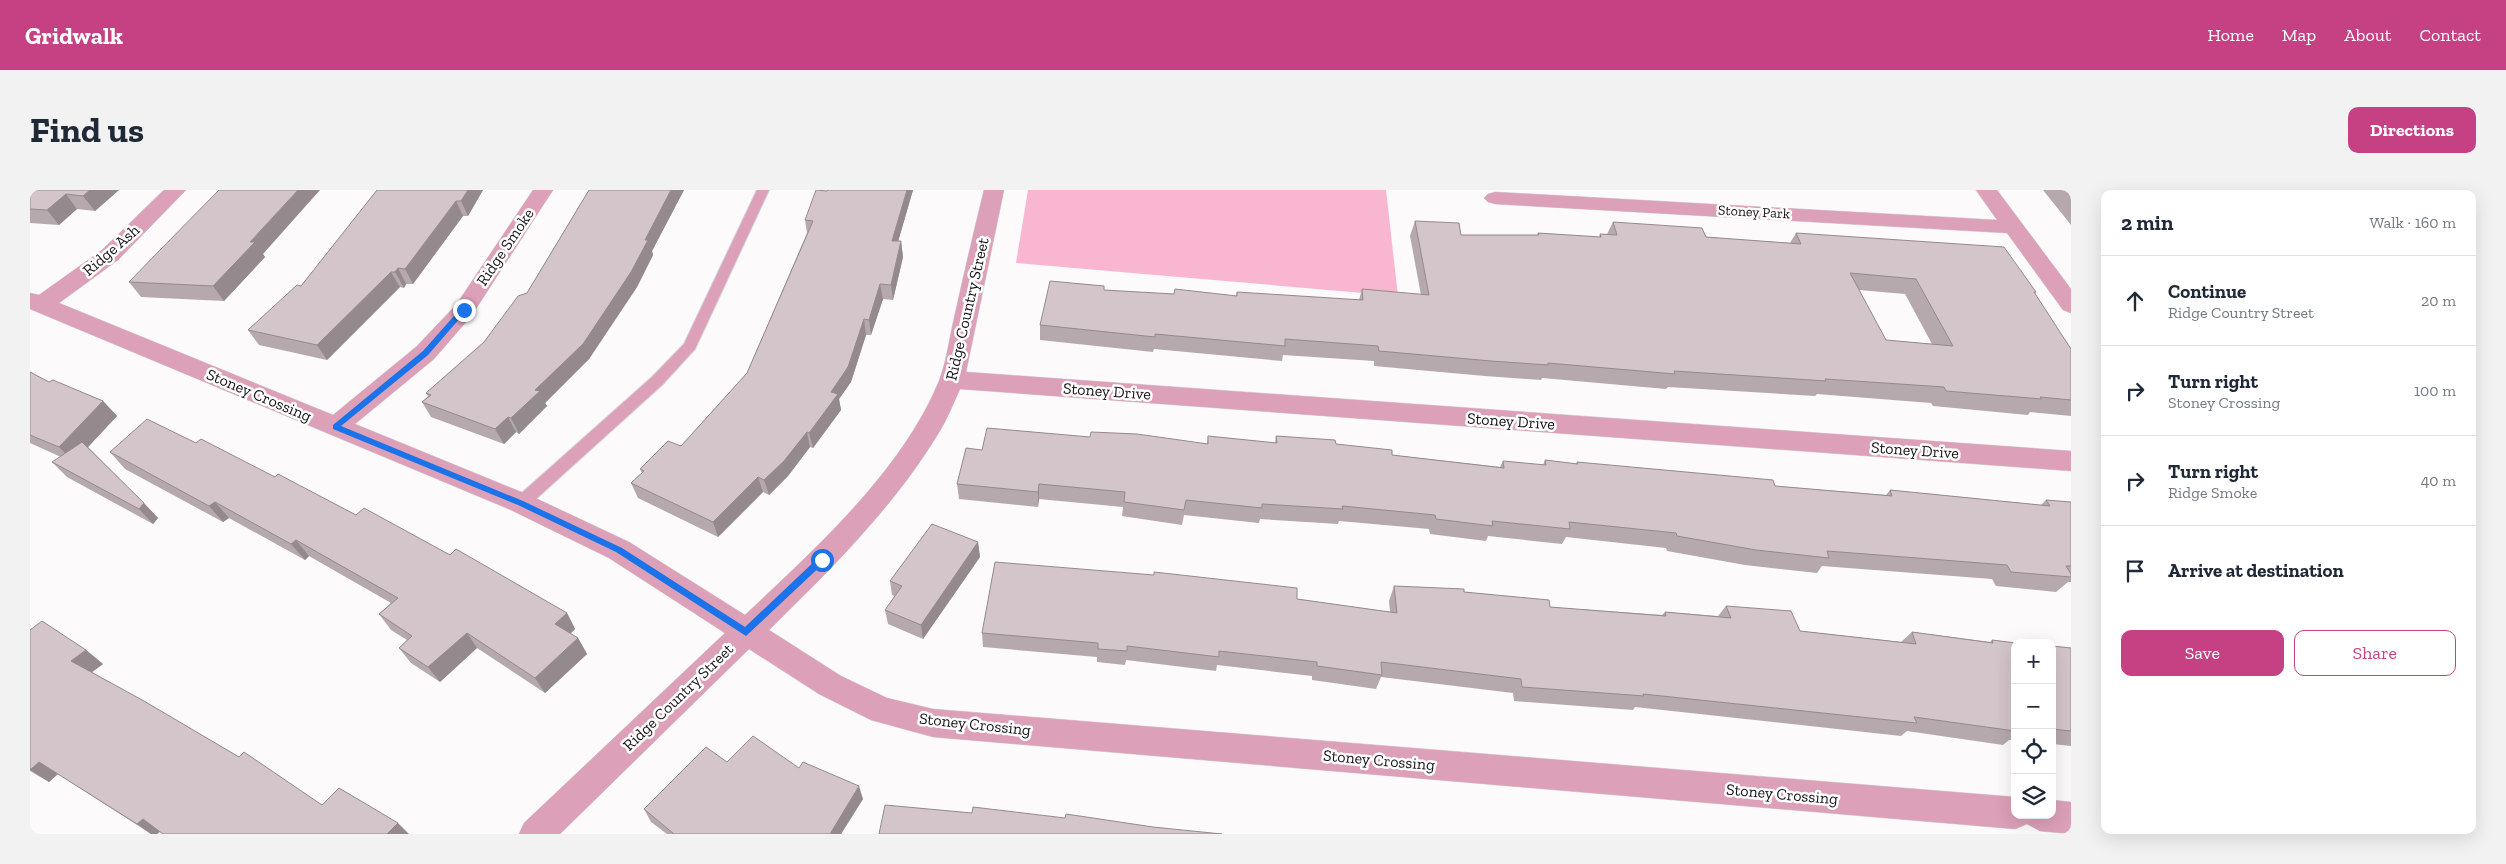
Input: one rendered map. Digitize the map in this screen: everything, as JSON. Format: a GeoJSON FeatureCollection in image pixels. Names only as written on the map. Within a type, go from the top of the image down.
{"type":"FeatureCollection","features":[{"type":"Feature","properties":{"kind":"street","name":"Ridge Ash"},"geometry":{"type":"LineString","coordinates":[[36,302],[110,254],[176,190]]}},
{"type":"Feature","properties":{"kind":"street","name":"Ridge Smoke"},"geometry":{"type":"LineString","coordinates":[[335,427],[425,353],[464,310],[543,190]]}},
{"type":"Feature","properties":{"kind":"street","name":"Ridge Country Street"},"geometry":{"type":"LineString","coordinates":[[536,834],[822,560],[862,516],[902,467],[929,428],[952,380],[994,190]]}},
{"type":"Feature","properties":{"kind":"street"},"geometry":{"type":"LineString","coordinates":[[1986,190],[2071,306]]}},
{"type":"Feature","properties":{"kind":"street","name":"Stoney Park"},"geometry":{"type":"LineString","coordinates":[[1494,198],[2013,227]]}},
{"type":"Feature","properties":{"kind":"street","name":"Stoney Crossing"},"geometry":{"type":"LineString","coordinates":[[36,302],[521,503],[619,550],[830,685],[882,710],[933,722],[2011,813]]}},
{"type":"Feature","properties":{"kind":"street","name":"Stoney Drive"},"geometry":{"type":"LineString","coordinates":[[952,380],[2071,461]]}},
{"type":"Feature","properties":{"kind":"street"},"geometry":{"type":"LineString","coordinates":[[2056,817],[2071,818]]}},
{"type":"Feature","properties":{"kind":"lane"},"geometry":{"type":"LineString","coordinates":[[521,503],[657,381],[690,346],[763,190]]}},
{"type":"Feature","properties":{"kind":"shaded area"},"geometry":{"type":"Polygon","coordinates":[[[1028,190],[1386,190],[1398,296],[1016,263],[1028,190]]]}},
{"type":"Feature","properties":{"kind":"building"},"geometry":{"type":"Polygon","coordinates":[[[30,190],[90,190],[83,196],[66,194],[47,210],[30,209],[30,190]]]}},
{"type":"Feature","properties":{"kind":"building"},"geometry":{"type":"Polygon","coordinates":[[[219,190],[298,190],[250,242],[255,242],[213,286],[129,282],[159,251],[219,190]]]}},
{"type":"Feature","properties":{"kind":"building"},"geometry":{"type":"Polygon","coordinates":[[[377,190],[468,190],[461,201],[456,201],[405,269],[398,268],[395,272],[391,272],[317,345],[248,330],[297,285],[301,286],[377,190]]]}},
{"type":"Feature","properties":{"kind":"building"},"geometry":{"type":"Polygon","coordinates":[[[589,190],[671,190],[631,272],[583,344],[535,390],[540,391],[511,418],[508,417],[495,429],[422,402],[431,395],[426,393],[484,342],[518,296],[527,293],[589,190]]]}},
{"type":"Feature","properties":{"kind":"building"},"geometry":{"type":"Polygon","coordinates":[[[816,190],[907,190],[892,241],[901,241],[891,285],[880,284],[869,320],[864,319],[848,367],[831,392],[838,394],[809,433],[807,432],[784,461],[764,480],[758,477],[713,522],[631,483],[644,471],[640,469],[668,441],[681,446],[747,373],[813,221],[805,220],[816,190]]]}},
{"type":"Feature","properties":{"kind":"building"},"geometry":{"type":"Polygon","coordinates":[[[1415,221],[1459,223],[1461,235],[1539,235],[1538,233],[1601,237],[1600,234],[1617,235],[1613,222],[1702,228],[1706,237],[1801,244],[1796,233],[2004,247],[2036,292],[2034,292],[2071,349],[2071,400],[1946,391],[1944,387],[1674,371],[1675,374],[1548,363],[1548,365],[1491,361],[1379,351],[1378,346],[1285,339],[1285,346],[1155,334],[1155,337],[1040,325],[1050,281],[1104,286],[1104,290],[1174,294],[1175,289],[1237,296],[1237,292],[1363,300],[1362,289],[1429,295],[1415,221]],[[1850,273],[1886,340],[1953,346],[1916,279],[1850,273]]]}},
{"type":"Feature","properties":{"kind":"building"},"geometry":{"type":"Polygon","coordinates":[[[30,372],[49,382],[53,380],[103,401],[59,447],[30,435],[30,372]]]}},
{"type":"Feature","properties":{"kind":"building"},"geometry":{"type":"Polygon","coordinates":[[[147,419],[196,443],[201,439],[275,477],[278,474],[356,515],[364,508],[450,555],[456,549],[567,613],[555,624],[578,638],[535,678],[467,633],[428,667],[399,648],[412,636],[379,614],[398,598],[296,540],[291,544],[215,502],[209,506],[110,452],[147,419]]]}},
{"type":"Feature","properties":{"kind":"building"},"geometry":{"type":"Polygon","coordinates":[[[987,428],[1090,437],[1091,432],[1137,434],[1208,444],[1208,436],[1277,443],[1276,436],[1335,440],[1336,444],[1392,450],[1392,455],[1504,468],[1503,461],[1546,465],[1545,460],[1773,480],[1775,486],[1892,496],[1890,490],[2050,506],[2046,500],[2071,502],[2071,566],[2066,566],[2071,577],[2011,572],[2007,565],[1827,551],[1829,558],[1756,550],[1677,536],[1676,533],[1569,522],[1570,529],[1492,521],[1493,526],[1436,519],[1435,515],[1342,506],[1343,509],[1262,504],[1262,508],[1186,500],[1184,510],[1124,502],[1125,492],[1039,484],[1038,492],[957,484],[966,448],[982,450],[987,428]]]}},
{"type":"Feature","properties":{"kind":"building"},"geometry":{"type":"Polygon","coordinates":[[[82,442],[144,503],[139,509],[52,462],[82,442]]]}},
{"type":"Feature","properties":{"kind":"building"},"geometry":{"type":"Polygon","coordinates":[[[932,524],[978,542],[921,625],[885,610],[902,586],[890,581],[932,524]]]}},
{"type":"Feature","properties":{"kind":"building"},"geometry":{"type":"Polygon","coordinates":[[[995,562],[1154,575],[1154,572],[1297,588],[1297,599],[1397,613],[1394,586],[1464,589],[1464,592],[1549,600],[1550,607],[1666,616],[1665,612],[1731,618],[1726,606],[1791,611],[1800,631],[1916,644],[1912,632],[1993,643],[1992,640],[2011,642],[2011,730],[1914,717],[1917,723],[1643,694],[1644,696],[1522,687],[1521,679],[1381,662],[1382,675],[1317,666],[1317,662],[1219,651],[1219,657],[1127,646],[1127,651],[1098,649],[1098,643],[982,633],[995,562]]]}},
{"type":"Feature","properties":{"kind":"building"},"geometry":{"type":"Polygon","coordinates":[[[42,621],[86,650],[71,661],[239,757],[244,752],[322,805],[339,788],[398,823],[387,834],[163,834],[143,819],[137,824],[39,762],[30,770],[30,630],[42,621]]]}},
{"type":"Feature","properties":{"kind":"building"},"geometry":{"type":"Polygon","coordinates":[[[2056,646],[2071,648],[2071,731],[2056,729],[2056,646]]]}},
{"type":"Feature","properties":{"kind":"building"},"geometry":{"type":"Polygon","coordinates":[[[753,736],[799,768],[803,762],[859,786],[830,834],[674,834],[644,809],[706,747],[727,762],[753,736]]]}},
{"type":"Feature","properties":{"kind":"building"},"geometry":{"type":"Polygon","coordinates":[[[885,805],[972,813],[973,807],[1065,818],[1066,814],[1153,827],[1222,834],[879,834],[885,805]]]}},
{"type":"Feature","properties":{"kind":"route"},"geometry":{"type":"LineString","coordinates":[[464,310],[425,353],[335,427],[521,503],[619,550],[746,632],[822,560]]}}]}
